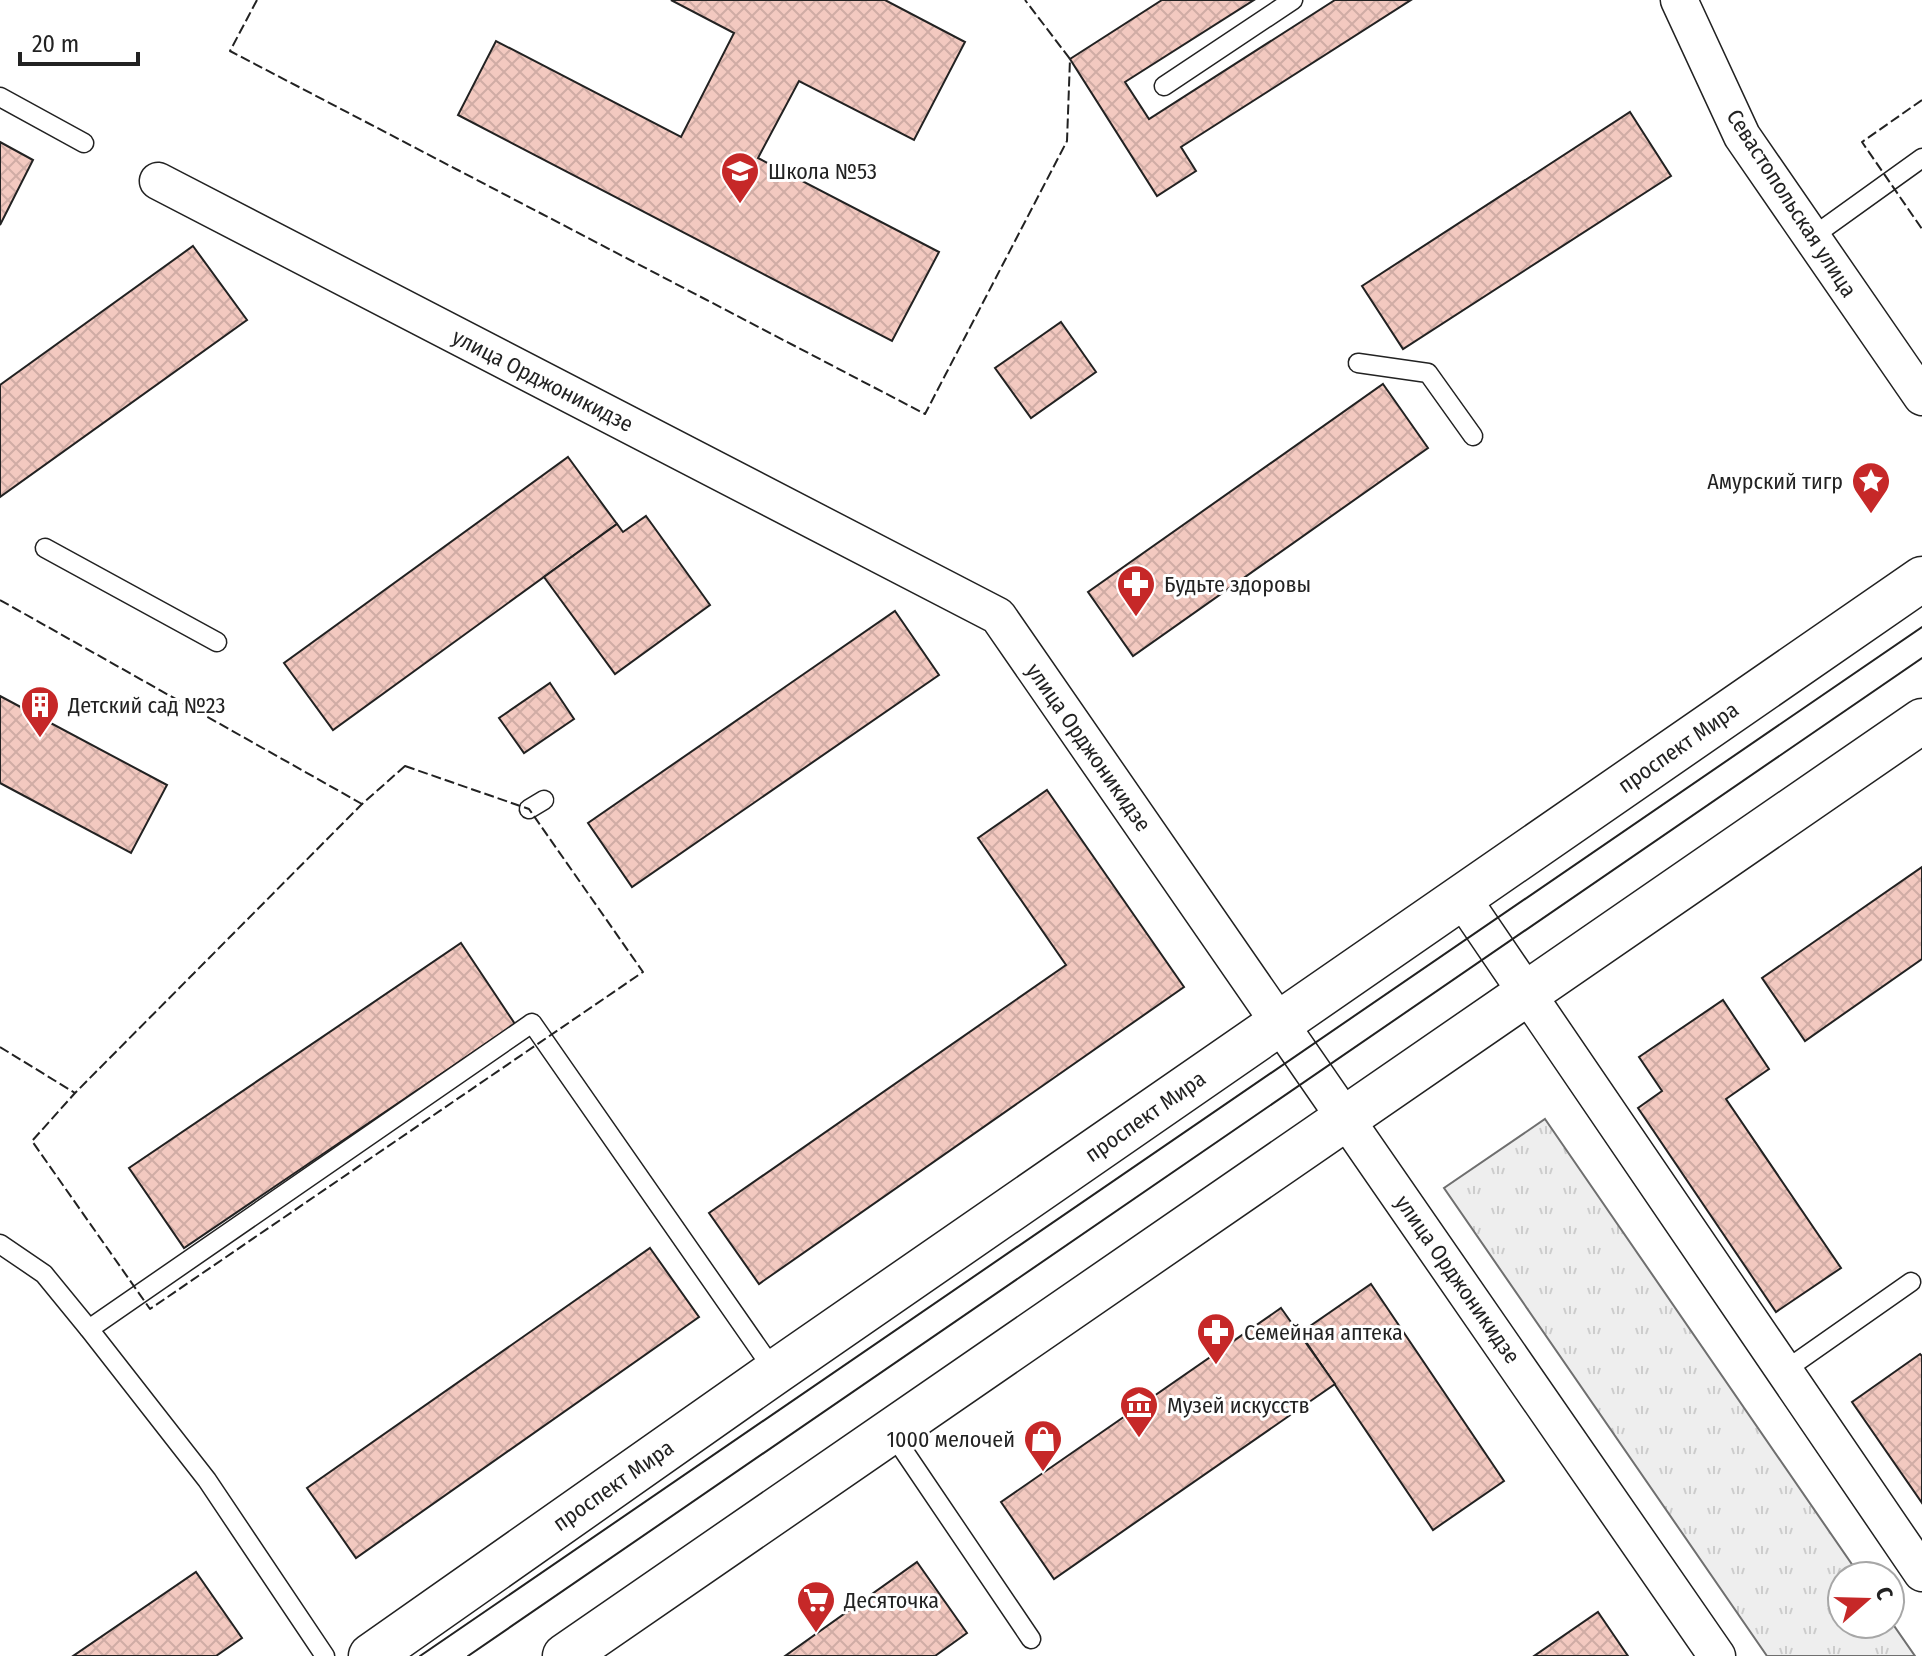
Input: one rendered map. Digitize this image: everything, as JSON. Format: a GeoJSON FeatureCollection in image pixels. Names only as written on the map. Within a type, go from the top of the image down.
{"type":"FeatureCollection","features":[{"type":"Feature","properties":{"kind":"main road","name":"проспект Мира"},"geometry":{"type":"LineString","coordinates":[[371,1656],[775,1372],[1922,579]]}},
{"type":"Feature","properties":{"kind":"main road"},"geometry":{"type":"LineString","coordinates":[[565,1656],[1922,721]]}},
{"type":"Feature","properties":{"kind":"street","name":"Севастопольская улица"},"geometry":{"type":"LineString","coordinates":[[1679,0],[1684,17],[1742,136],[1922,397]]}},
{"type":"Feature","properties":{"kind":"street","name":"улица Орджоникидзе"},"geometry":{"type":"LineString","coordinates":[[158,181],[998,616],[1717,1656]]}},
{"type":"Feature","properties":{"kind":"street"},"geometry":{"type":"LineString","coordinates":[[1462,898],[1922,1573]]}},
{"type":"Feature","properties":{"kind":"lane"},"geometry":{"type":"LineString","coordinates":[[1164,86],[1293,0]]}},
{"type":"Feature","properties":{"kind":"lane"},"geometry":{"type":"LineString","coordinates":[[0,97],[84,143]]}},
{"type":"Feature","properties":{"kind":"lane"},"geometry":{"type":"LineString","coordinates":[[1812,237],[1922,158]]}},
{"type":"Feature","properties":{"kind":"lane"},"geometry":{"type":"LineString","coordinates":[[1358,363],[1428,373],[1473,436]]}},
{"type":"Feature","properties":{"kind":"lane"},"geometry":{"type":"LineString","coordinates":[[45,548],[217,642]]}},
{"type":"Feature","properties":{"kind":"lane"},"geometry":{"type":"LineString","coordinates":[[89,1329],[532,1023],[775,1372]]}},
{"type":"Feature","properties":{"kind":"lane"},"geometry":{"type":"LineString","coordinates":[[0,1244],[44,1274],[89,1329],[207,1480],[325,1656]]}},
{"type":"Feature","properties":{"kind":"lane"},"geometry":{"type":"LineString","coordinates":[[1784,1371],[1911,1282]]}},
{"type":"Feature","properties":{"kind":"lane"},"geometry":{"type":"LineString","coordinates":[[891,1432],[1031,1639]]}},
{"type":"Feature","properties":{"kind":"green space"},"geometry":{"type":"Polygon","coordinates":[[[1545,1119],[1849,1560],[1826,1560],[1826,1640],[1904,1640],[1915,1656],[1767,1656],[1444,1188],[1545,1119]]]}},
{"type":"Feature","properties":{"kind":"building","name":"Школа №53"},"geometry":{"type":"Polygon","coordinates":[[[671,0],[885,0],[965,42],[914,140],[799,81],[758,158],[939,252],[892,341],[458,115],[496,41],[681,137],[734,33],[671,0]]]}},
{"type":"Feature","properties":{"kind":"building"},"geometry":{"type":"Polygon","coordinates":[[[1162,0],[1254,0],[1125,82],[1149,119],[1335,0],[1411,0],[1181,147],[1196,171],[1157,196],[1070,59],[1162,0]]]}},
{"type":"Feature","properties":{"kind":"building"},"geometry":{"type":"Polygon","coordinates":[[[1630,112],[1671,176],[1403,349],[1362,286],[1630,112]]]}},
{"type":"Feature","properties":{"kind":"building"},"geometry":{"type":"Polygon","coordinates":[[[0,142],[33,160],[0,225],[0,142]]]}},
{"type":"Feature","properties":{"kind":"building"},"geometry":{"type":"Polygon","coordinates":[[[193,246],[247,320],[0,497],[0,385],[193,246]]]}},
{"type":"Feature","properties":{"kind":"building"},"geometry":{"type":"Polygon","coordinates":[[[1061,322],[1096,372],[1031,418],[995,368],[1061,322]]]}},
{"type":"Feature","properties":{"kind":"building"},"geometry":{"type":"Polygon","coordinates":[[[1383,384],[1428,448],[1133,656],[1088,592],[1383,384]]]}},
{"type":"Feature","properties":{"kind":"building"},"geometry":{"type":"Polygon","coordinates":[[[568,457],[617,524],[333,730],[284,663],[568,457]]]}},
{"type":"Feature","properties":{"kind":"building"},"geometry":{"type":"Polygon","coordinates":[[[646,516],[710,605],[615,674],[544,577],[617,524],[623,532],[646,516]]]}},
{"type":"Feature","properties":{"kind":"building"},"geometry":{"type":"Polygon","coordinates":[[[895,611],[939,675],[632,887],[588,823],[895,611]]]}},
{"type":"Feature","properties":{"kind":"building"},"geometry":{"type":"Polygon","coordinates":[[[550,683],[574,719],[524,753],[499,718],[550,683]]]}},
{"type":"Feature","properties":{"kind":"building","name":"Детский сад №23"},"geometry":{"type":"Polygon","coordinates":[[[0,696],[167,785],[131,853],[0,783],[0,696]]]}},
{"type":"Feature","properties":{"kind":"building"},"geometry":{"type":"Polygon","coordinates":[[[1047,790],[1184,987],[759,1284],[709,1213],[1066,965],[978,838],[1047,790]]]}},
{"type":"Feature","properties":{"kind":"building"},"geometry":{"type":"Polygon","coordinates":[[[1922,867],[1922,959],[1805,1041],[1762,978],[1922,867]]]}},
{"type":"Feature","properties":{"kind":"building"},"geometry":{"type":"Polygon","coordinates":[[[461,943],[515,1024],[184,1248],[129,1168],[461,943]]]}},
{"type":"Feature","properties":{"kind":"building"},"geometry":{"type":"Polygon","coordinates":[[[1723,1000],[1769,1069],[1726,1099],[1841,1268],[1776,1312],[1638,1108],[1662,1091],[1639,1057],[1723,1000]]]}},
{"type":"Feature","properties":{"kind":"building"},"geometry":{"type":"Polygon","coordinates":[[[650,1248],[699,1317],[356,1558],[307,1488],[650,1248]]]}},
{"type":"Feature","properties":{"kind":"building"},"geometry":{"type":"Polygon","coordinates":[[[1371,1284],[1504,1481],[1433,1530],[1300,1333],[1371,1284]]]}},
{"type":"Feature","properties":{"kind":"building"},"geometry":{"type":"Polygon","coordinates":[[[1281,1308],[1335,1384],[1054,1579],[1001,1502],[1281,1308]]]}},
{"type":"Feature","properties":{"kind":"building"},"geometry":{"type":"Polygon","coordinates":[[[1920,1354],[1922,1356],[1922,1503],[1852,1402],[1920,1354]]]}},
{"type":"Feature","properties":{"kind":"building"},"geometry":{"type":"Polygon","coordinates":[[[917,1562],[967,1633],[935,1656],[785,1656],[917,1562]]]}},
{"type":"Feature","properties":{"kind":"building"},"geometry":{"type":"Polygon","coordinates":[[[196,1572],[242,1638],[216,1656],[73,1656],[196,1572]]]}},
{"type":"Feature","properties":{"kind":"building"},"geometry":{"type":"Polygon","coordinates":[[[1598,1612],[1628,1656],[1534,1656],[1598,1612]]]}},
{"type":"Feature","properties":{"kind":"tram line"},"geometry":{"type":"LineString","coordinates":[[420,1656],[1922,627]]}},
{"type":"Feature","properties":{"kind":"tram line"},"geometry":{"type":"LineString","coordinates":[[468,1656],[1922,658]]}},
{"type":"Feature","properties":{"kind":"fence"},"geometry":{"type":"LineString","coordinates":[[257,0],[230,51],[925,414],[1067,141],[1070,59],[1025,0]]}},
{"type":"Feature","properties":{"kind":"fence"},"geometry":{"type":"LineString","coordinates":[[1922,100],[1862,142],[1922,229]]}},
{"type":"Feature","properties":{"kind":"fence"},"geometry":{"type":"LineString","coordinates":[[0,600],[362,804],[359,807]]}},
{"type":"Feature","properties":{"kind":"fence"},"geometry":{"type":"LineString","coordinates":[[405,766],[529,809],[643,972],[150,1309],[32,1141],[75,1093],[362,804],[405,766]]}},
{"type":"Feature","properties":{"kind":"fence"},"geometry":{"type":"LineString","coordinates":[[0,1047],[75,1093]]}},
{"type":"Feature","properties":{"kind":"place","name":"Школа №53"},"geometry":{"type":"Point","coordinates":[740,205]}},
{"type":"Feature","properties":{"kind":"place","name":"Амурский тигр"},"geometry":{"type":"Point","coordinates":[1871,515]}},
{"type":"Feature","properties":{"kind":"place","name":"Будьте здоровы"},"geometry":{"type":"Point","coordinates":[1136,618]}},
{"type":"Feature","properties":{"kind":"place","name":"Детский сад №23"},"geometry":{"type":"Point","coordinates":[40,739]}},
{"type":"Feature","properties":{"kind":"place","name":"Семейная аптека"},"geometry":{"type":"Point","coordinates":[1216,1366]}},
{"type":"Feature","properties":{"kind":"place","name":"Музей искусств"},"geometry":{"type":"Point","coordinates":[1139,1439]}},
{"type":"Feature","properties":{"kind":"place","name":"1000 мелочей"},"geometry":{"type":"Point","coordinates":[1043,1473]}},
{"type":"Feature","properties":{"kind":"place","name":"Десяточка"},"geometry":{"type":"Point","coordinates":[816,1634]}}]}
